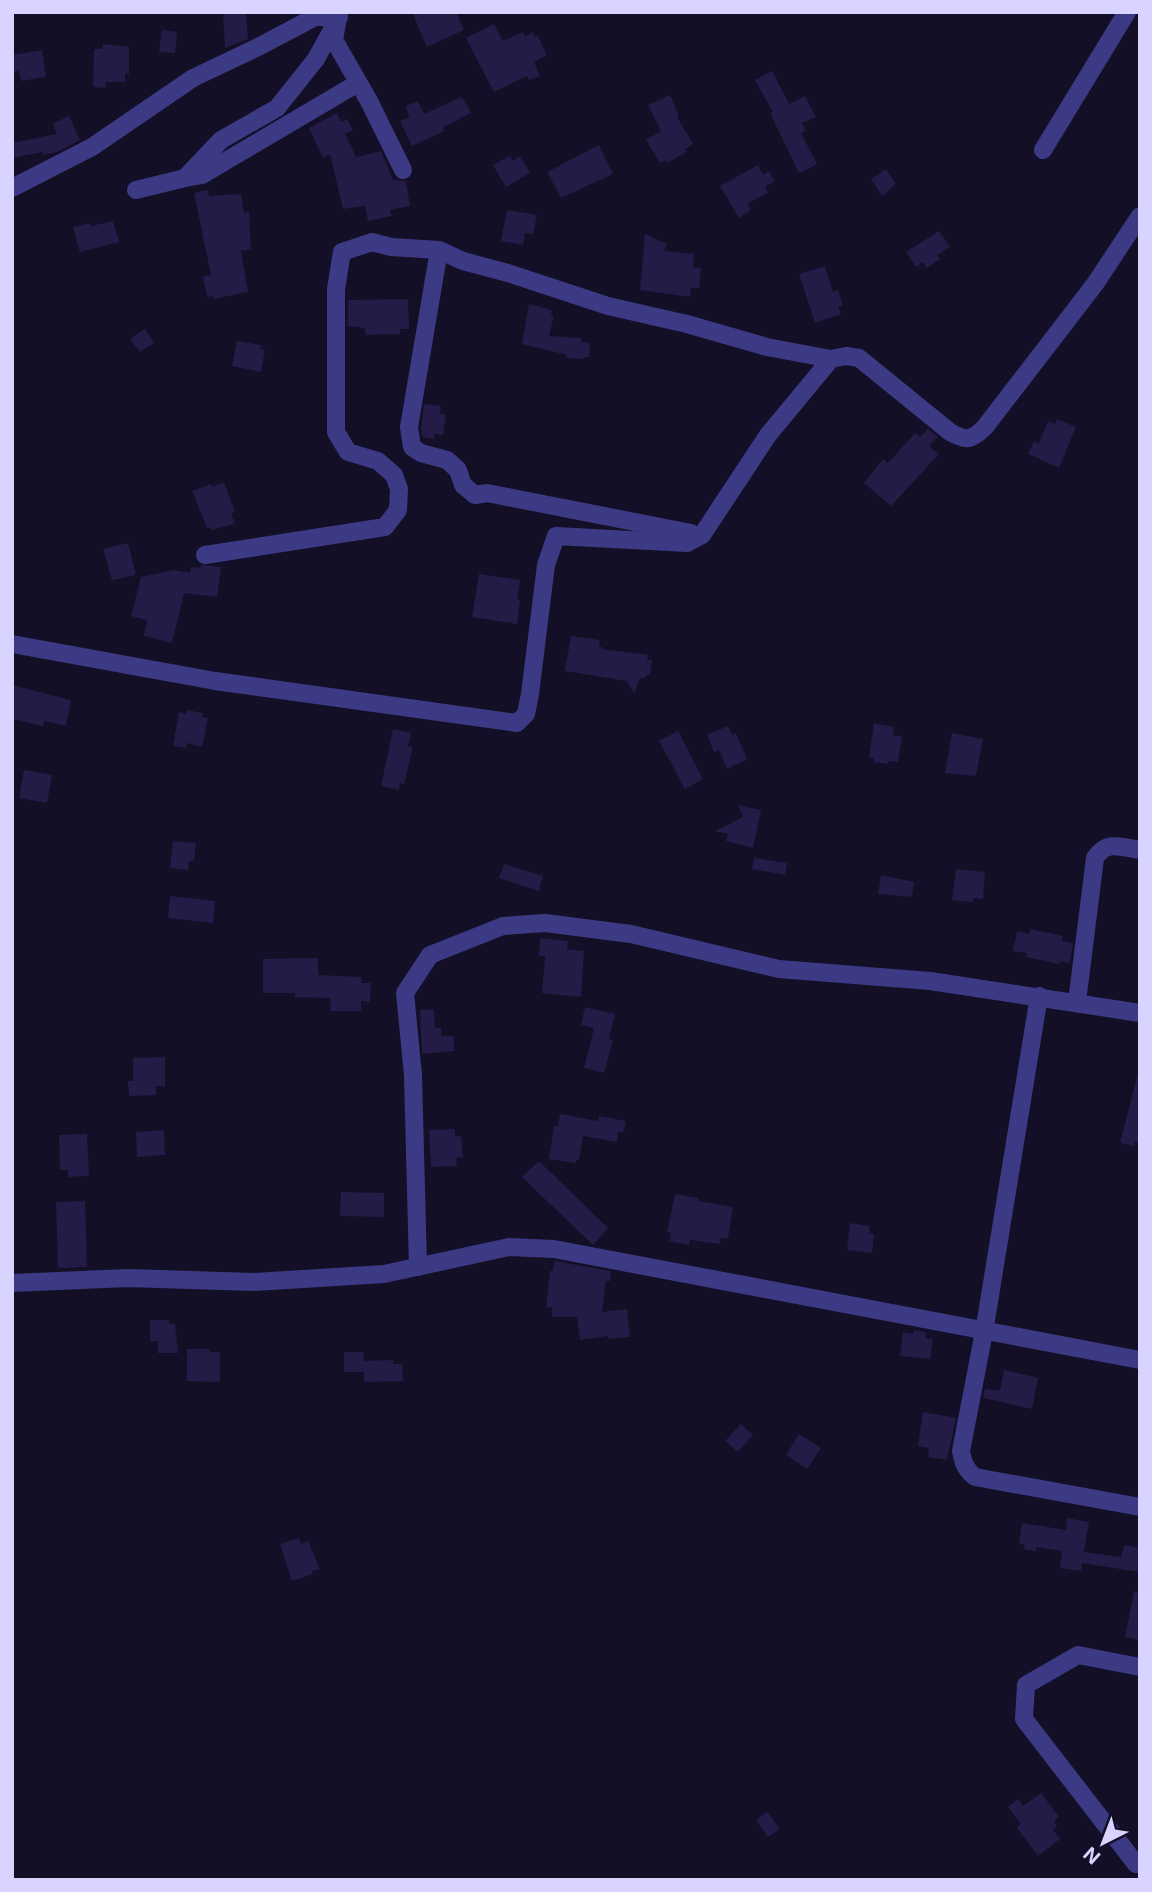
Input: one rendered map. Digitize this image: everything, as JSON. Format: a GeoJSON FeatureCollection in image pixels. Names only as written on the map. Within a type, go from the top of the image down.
{"type":"FeatureCollection","features":[{"type":"Feature","properties":{"kind":"street"},"geometry":{"type":"LineString","coordinates":[[1043,150],[1128,12]]}},
{"type":"Feature","properties":{"kind":"street"},"geometry":{"type":"LineString","coordinates":[[342,15],[334,40],[403,170]]}},
{"type":"Feature","properties":{"kind":"street"},"geometry":{"type":"LineString","coordinates":[[185,178],[221,140],[277,108],[316,59],[342,15]]}},
{"type":"Feature","properties":{"kind":"street"},"geometry":{"type":"LineString","coordinates":[[12,188],[92,147],[193,78],[315,17],[342,15]]}},
{"type":"Feature","properties":{"kind":"street"},"geometry":{"type":"LineString","coordinates":[[136,190],[202,176],[358,83]]}},
{"type":"Feature","properties":{"kind":"street"},"geometry":{"type":"LineString","coordinates":[[205,555],[385,527],[398,510],[399,489],[394,475],[378,461],[348,453],[336,432],[338,277],[342,253],[372,242],[391,247],[439,250],[463,261],[608,306],[687,324],[767,347],[831,359],[846,356],[859,358],[950,432],[964,440],[974,439],[1095,284],[1140,216]]}},
{"type":"Feature","properties":{"kind":"street"},"geometry":{"type":"LineString","coordinates":[[439,250],[409,427],[412,447],[421,453],[447,460],[458,470],[463,485],[475,495],[487,493],[702,535]]}},
{"type":"Feature","properties":{"kind":"street"},"geometry":{"type":"LineString","coordinates":[[12,644],[215,681],[517,723],[526,714],[546,565],[556,536],[687,543],[702,535],[768,435],[831,359]]}},
{"type":"Feature","properties":{"kind":"street"},"geometry":{"type":"LineString","coordinates":[[1077,1002],[1095,858],[1101,849],[1110,846],[1140,850]]}},
{"type":"Feature","properties":{"kind":"street"},"geometry":{"type":"LineString","coordinates":[[418,1267],[413,1074],[405,993],[430,955],[503,926],[545,922],[631,934],[779,969],[930,981],[1140,1013]]}},
{"type":"Feature","properties":{"kind":"street"},"geometry":{"type":"LineString","coordinates":[[1039,996],[984,1332],[961,1451],[962,1462],[975,1477],[1140,1507]]}},
{"type":"Feature","properties":{"kind":"street"},"geometry":{"type":"LineString","coordinates":[[12,1283],[128,1278],[254,1282],[384,1275],[509,1247],[554,1249],[1140,1360]]}},
{"type":"Feature","properties":{"kind":"street"},"geometry":{"type":"LineString","coordinates":[[1136,1864],[1024,1718],[1026,1685],[1078,1655],[1140,1667]]}},
{"type":"Feature","properties":{"kind":"building"},"geometry":{"type":"Polygon","coordinates":[[[223,12],[246,12],[248,39],[225,48],[223,12]]]}},
{"type":"Feature","properties":{"kind":"building"},"geometry":{"type":"Polygon","coordinates":[[[412,12],[456,12],[464,30],[427,47],[412,12]]]}},
{"type":"Feature","properties":{"kind":"building"},"geometry":{"type":"Polygon","coordinates":[[[494,24],[503,41],[523,32],[525,36],[533,32],[535,37],[538,36],[547,55],[534,62],[540,76],[529,80],[527,76],[494,92],[466,38],[494,24]]]}},
{"type":"Feature","properties":{"kind":"building"},"geometry":{"type":"Polygon","coordinates":[[[162,30],[177,32],[175,53],[159,52],[162,30]]]}},
{"type":"Feature","properties":{"kind":"building"},"geometry":{"type":"Polygon","coordinates":[[[103,44],[129,47],[129,74],[125,74],[125,82],[106,82],[105,88],[93,87],[94,49],[102,49],[103,44]]]}},
{"type":"Feature","properties":{"kind":"building"},"geometry":{"type":"Polygon","coordinates":[[[42,50],[46,77],[21,81],[19,71],[12,72],[12,55],[42,50]]]}},
{"type":"Feature","properties":{"kind":"building"},"geometry":{"type":"Polygon","coordinates":[[[772,71],[789,104],[805,96],[816,117],[802,123],[806,130],[801,133],[817,164],[799,173],[770,113],[773,112],[755,80],[772,71]]]}},
{"type":"Feature","properties":{"kind":"building"},"geometry":{"type":"Polygon","coordinates":[[[670,95],[679,116],[677,117],[693,144],[685,149],[687,152],[667,163],[665,160],[660,163],[646,140],[661,131],[648,105],[670,95]]]}},
{"type":"Feature","properties":{"kind":"building"},"geometry":{"type":"Polygon","coordinates":[[[461,97],[471,113],[443,127],[444,131],[412,146],[400,121],[409,117],[406,106],[418,101],[424,114],[461,97]]]}},
{"type":"Feature","properties":{"kind":"building"},"geometry":{"type":"Polygon","coordinates":[[[337,113],[341,122],[347,119],[353,130],[345,134],[356,157],[381,151],[393,180],[406,181],[410,206],[390,210],[392,216],[368,221],[365,206],[343,209],[330,154],[323,158],[309,128],[337,113]]]}},
{"type":"Feature","properties":{"kind":"building"},"geometry":{"type":"Polygon","coordinates":[[[69,116],[80,140],[57,152],[12,158],[12,143],[57,134],[53,124],[69,116]]]}},
{"type":"Feature","properties":{"kind":"building"},"geometry":{"type":"Polygon","coordinates":[[[599,145],[613,174],[561,198],[547,172],[599,145]]]}},
{"type":"Feature","properties":{"kind":"building"},"geometry":{"type":"Polygon","coordinates":[[[510,156],[513,161],[520,156],[530,173],[506,187],[493,165],[510,156]]]}},
{"type":"Feature","properties":{"kind":"building"},"geometry":{"type":"Polygon","coordinates":[[[758,165],[763,175],[769,171],[775,181],[765,187],[768,193],[747,204],[751,210],[739,218],[720,186],[758,165]]]}},
{"type":"Feature","properties":{"kind":"building"},"geometry":{"type":"Polygon","coordinates":[[[886,169],[896,184],[882,196],[871,179],[886,169]]]}},
{"type":"Feature","properties":{"kind":"building"},"geometry":{"type":"Polygon","coordinates":[[[208,190],[209,196],[241,194],[244,213],[249,212],[251,249],[241,251],[248,292],[214,299],[213,296],[207,297],[203,276],[211,275],[194,193],[208,190]]]}},
{"type":"Feature","properties":{"kind":"building"},"geometry":{"type":"Polygon","coordinates":[[[507,210],[537,215],[533,234],[525,233],[523,245],[501,241],[507,210]]]}},
{"type":"Feature","properties":{"kind":"building"},"geometry":{"type":"Polygon","coordinates":[[[113,221],[119,242],[80,252],[73,227],[113,221]]]}},
{"type":"Feature","properties":{"kind":"building"},"geometry":{"type":"Polygon","coordinates":[[[939,231],[950,247],[937,255],[940,259],[927,268],[923,262],[916,267],[906,252],[939,231]]]}},
{"type":"Feature","properties":{"kind":"building"},"geometry":{"type":"Polygon","coordinates":[[[645,234],[667,244],[664,251],[694,254],[693,267],[701,268],[699,288],[691,288],[690,297],[640,290],[645,234]]]}},
{"type":"Feature","properties":{"kind":"building"},"geometry":{"type":"Polygon","coordinates":[[[825,266],[833,292],[838,290],[843,306],[838,307],[841,314],[815,323],[799,274],[825,266]]]}},
{"type":"Feature","properties":{"kind":"building"},"geometry":{"type":"Polygon","coordinates":[[[408,299],[409,329],[400,329],[400,334],[366,335],[365,328],[348,326],[348,300],[408,299]]]}},
{"type":"Feature","properties":{"kind":"building"},"geometry":{"type":"Polygon","coordinates":[[[529,304],[552,310],[551,316],[554,316],[549,336],[582,338],[581,342],[590,343],[589,357],[567,358],[567,355],[522,344],[529,304]]]}},
{"type":"Feature","properties":{"kind":"building"},"geometry":{"type":"Polygon","coordinates":[[[145,329],[154,343],[140,352],[130,339],[145,329]]]}},
{"type":"Feature","properties":{"kind":"building"},"geometry":{"type":"Polygon","coordinates":[[[237,341],[261,345],[260,349],[265,350],[261,372],[232,366],[237,341]]]}},
{"type":"Feature","properties":{"kind":"building"},"geometry":{"type":"Polygon","coordinates":[[[424,404],[441,406],[440,413],[446,415],[443,435],[435,434],[434,439],[422,437],[424,404]]]}},
{"type":"Feature","properties":{"kind":"building"},"geometry":{"type":"Polygon","coordinates":[[[1057,419],[1076,427],[1059,468],[1028,454],[1034,441],[1039,443],[1048,421],[1055,424],[1057,419]]]}},
{"type":"Feature","properties":{"kind":"building"},"geometry":{"type":"Polygon","coordinates":[[[928,429],[938,437],[929,446],[939,454],[891,506],[864,483],[883,459],[888,463],[915,433],[920,437],[928,429]]]}},
{"type":"Feature","properties":{"kind":"building"},"geometry":{"type":"Polygon","coordinates":[[[224,482],[235,512],[231,513],[235,524],[211,530],[210,527],[207,528],[192,491],[224,482]]]}},
{"type":"Feature","properties":{"kind":"building"},"geometry":{"type":"Polygon","coordinates":[[[128,543],[136,575],[112,580],[103,549],[128,543]]]}},
{"type":"Feature","properties":{"kind":"building"},"geometry":{"type":"Polygon","coordinates":[[[201,565],[221,567],[217,597],[184,593],[172,643],[144,636],[147,620],[131,616],[141,577],[174,570],[190,573],[191,567],[200,568],[201,565]]]}},
{"type":"Feature","properties":{"kind":"building"},"geometry":{"type":"Polygon","coordinates":[[[479,574],[520,580],[517,624],[472,617],[479,574]]]}},
{"type":"Feature","properties":{"kind":"building"},"geometry":{"type":"Polygon","coordinates":[[[571,636],[600,640],[599,647],[602,649],[648,655],[647,660],[652,660],[650,675],[640,678],[634,693],[627,681],[565,671],[571,636]]]}},
{"type":"Feature","properties":{"kind":"building"},"geometry":{"type":"Polygon","coordinates":[[[12,685],[71,700],[66,726],[44,721],[43,726],[12,719],[12,685]]]}},
{"type":"Feature","properties":{"kind":"building"},"geometry":{"type":"Polygon","coordinates":[[[187,710],[203,713],[202,717],[208,718],[202,747],[187,743],[186,748],[173,746],[179,712],[186,714],[187,710]]]}},
{"type":"Feature","properties":{"kind":"building"},"geometry":{"type":"Polygon","coordinates":[[[874,723],[894,727],[893,735],[902,737],[898,762],[874,762],[874,758],[869,757],[874,723]]]}},
{"type":"Feature","properties":{"kind":"building"},"geometry":{"type":"Polygon","coordinates":[[[728,726],[732,735],[736,733],[747,759],[727,769],[719,750],[714,752],[707,735],[728,726]]]}},
{"type":"Feature","properties":{"kind":"building"},"geometry":{"type":"Polygon","coordinates":[[[393,729],[411,733],[408,746],[413,747],[404,784],[400,783],[399,790],[381,786],[393,729]]]}},
{"type":"Feature","properties":{"kind":"building"},"geometry":{"type":"Polygon","coordinates":[[[678,731],[703,779],[685,789],[659,741],[678,731]]]}},
{"type":"Feature","properties":{"kind":"building"},"geometry":{"type":"Polygon","coordinates":[[[952,733],[983,739],[976,776],[945,773],[952,733]]]}},
{"type":"Feature","properties":{"kind":"building"},"geometry":{"type":"Polygon","coordinates":[[[24,770],[52,775],[47,803],[19,798],[24,770]]]}},
{"type":"Feature","properties":{"kind":"building"},"geometry":{"type":"Polygon","coordinates":[[[738,805],[761,810],[753,848],[726,841],[728,834],[715,831],[743,817],[738,805]]]}},
{"type":"Feature","properties":{"kind":"building"},"geometry":{"type":"Polygon","coordinates":[[[173,841],[196,843],[194,861],[189,861],[188,870],[170,868],[173,841]]]}},
{"type":"Feature","properties":{"kind":"building"},"geometry":{"type":"Polygon","coordinates":[[[754,858],[787,863],[785,875],[752,869],[754,858]]]}},
{"type":"Feature","properties":{"kind":"building"},"geometry":{"type":"Polygon","coordinates":[[[504,864],[543,876],[539,891],[499,878],[504,864]]]}},
{"type":"Feature","properties":{"kind":"building"},"geometry":{"type":"Polygon","coordinates":[[[956,869],[985,872],[983,899],[973,898],[973,902],[952,900],[956,869]]]}},
{"type":"Feature","properties":{"kind":"building"},"geometry":{"type":"Polygon","coordinates":[[[881,875],[914,882],[912,897],[878,894],[881,875]]]}},
{"type":"Feature","properties":{"kind":"building"},"geometry":{"type":"Polygon","coordinates":[[[170,896],[215,901],[213,923],[168,918],[170,896]]]}},
{"type":"Feature","properties":{"kind":"building"},"geometry":{"type":"Polygon","coordinates":[[[1030,929],[1063,936],[1062,941],[1073,943],[1070,963],[1060,961],[1059,964],[1026,957],[1027,953],[1013,951],[1017,931],[1029,934],[1030,929]]]}},
{"type":"Feature","properties":{"kind":"building"},"geometry":{"type":"Polygon","coordinates":[[[540,938],[568,941],[567,949],[584,951],[581,997],[542,993],[545,956],[539,956],[540,938]]]}},
{"type":"Feature","properties":{"kind":"building"},"geometry":{"type":"Polygon","coordinates":[[[318,958],[318,975],[361,977],[361,983],[371,983],[370,1002],[361,1001],[361,1011],[330,1011],[331,998],[295,997],[295,993],[263,993],[263,959],[318,958]]]}},
{"type":"Feature","properties":{"kind":"building"},"geometry":{"type":"Polygon","coordinates":[[[585,1007],[615,1014],[609,1039],[613,1040],[604,1073],[584,1068],[594,1028],[581,1025],[585,1007]]]}},
{"type":"Feature","properties":{"kind":"building"},"geometry":{"type":"Polygon","coordinates":[[[434,1009],[435,1028],[441,1028],[441,1036],[454,1036],[454,1051],[422,1054],[420,1010],[434,1009]]]}},
{"type":"Feature","properties":{"kind":"building"},"geometry":{"type":"Polygon","coordinates":[[[165,1057],[165,1086],[156,1086],[156,1095],[129,1096],[128,1081],[133,1081],[133,1058],[165,1057]]]}},
{"type":"Feature","properties":{"kind":"building"},"geometry":{"type":"Polygon","coordinates":[[[1137,1077],[1140,1077],[1140,1143],[1135,1142],[1134,1146],[1120,1143],[1137,1077]]]}},
{"type":"Feature","properties":{"kind":"building"},"geometry":{"type":"Polygon","coordinates":[[[560,1114],[598,1121],[599,1116],[626,1121],[623,1133],[618,1132],[617,1142],[583,1136],[579,1160],[576,1160],[576,1163],[549,1159],[554,1126],[558,1127],[560,1114]]]}},
{"type":"Feature","properties":{"kind":"building"},"geometry":{"type":"Polygon","coordinates":[[[455,1129],[455,1137],[461,1136],[463,1157],[456,1158],[457,1166],[431,1167],[429,1130],[455,1129]]]}},
{"type":"Feature","properties":{"kind":"building"},"geometry":{"type":"Polygon","coordinates":[[[164,1130],[165,1155],[137,1157],[136,1132],[164,1130]]]}},
{"type":"Feature","properties":{"kind":"building"},"geometry":{"type":"Polygon","coordinates":[[[87,1134],[89,1176],[68,1177],[68,1170],[60,1170],[59,1135],[87,1134]]]}},
{"type":"Feature","properties":{"kind":"building"},"geometry":{"type":"Polygon","coordinates":[[[539,1161],[608,1228],[593,1245],[522,1177],[539,1161]]]}},
{"type":"Feature","properties":{"kind":"building"},"geometry":{"type":"Polygon","coordinates":[[[341,1192],[384,1193],[384,1217],[340,1216],[341,1192]]]}},
{"type":"Feature","properties":{"kind":"building"},"geometry":{"type":"Polygon","coordinates":[[[675,1194],[733,1207],[728,1239],[721,1238],[720,1244],[690,1240],[689,1245],[669,1241],[671,1233],[667,1232],[675,1194]]]}},
{"type":"Feature","properties":{"kind":"building"},"geometry":{"type":"Polygon","coordinates":[[[85,1201],[87,1267],[58,1268],[56,1202],[85,1201]]]}},
{"type":"Feature","properties":{"kind":"building"},"geometry":{"type":"Polygon","coordinates":[[[850,1223],[870,1226],[869,1233],[874,1234],[872,1253],[847,1250],[850,1223]]]}},
{"type":"Feature","properties":{"kind":"building"},"geometry":{"type":"Polygon","coordinates":[[[554,1261],[611,1271],[610,1281],[606,1281],[602,1312],[627,1309],[630,1337],[609,1339],[608,1336],[580,1340],[577,1317],[552,1317],[552,1307],[546,1308],[550,1271],[553,1271],[554,1261]]]}},
{"type":"Feature","properties":{"kind":"building"},"geometry":{"type":"Polygon","coordinates":[[[150,1320],[169,1320],[170,1324],[175,1324],[178,1353],[158,1353],[158,1341],[150,1341],[150,1320]]]}},
{"type":"Feature","properties":{"kind":"building"},"geometry":{"type":"Polygon","coordinates":[[[913,1330],[926,1332],[925,1338],[933,1339],[930,1359],[900,1356],[903,1332],[913,1334],[913,1330]]]}},
{"type":"Feature","properties":{"kind":"building"},"geometry":{"type":"Polygon","coordinates":[[[187,1349],[220,1352],[220,1382],[187,1381],[187,1349]]]}},
{"type":"Feature","properties":{"kind":"building"},"geometry":{"type":"Polygon","coordinates":[[[344,1352],[363,1352],[364,1361],[393,1360],[393,1364],[402,1364],[403,1381],[364,1382],[364,1372],[344,1372],[344,1352]]]}},
{"type":"Feature","properties":{"kind":"building"},"geometry":{"type":"Polygon","coordinates":[[[1004,1370],[1038,1378],[1032,1409],[983,1398],[985,1389],[1000,1391],[1004,1370]]]}},
{"type":"Feature","properties":{"kind":"building"},"geometry":{"type":"Polygon","coordinates":[[[923,1412],[956,1418],[947,1460],[928,1457],[929,1448],[918,1446],[923,1412]]]}},
{"type":"Feature","properties":{"kind":"building"},"geometry":{"type":"Polygon","coordinates":[[[741,1424],[753,1435],[738,1452],[725,1441],[741,1424]]]}},
{"type":"Feature","properties":{"kind":"building"},"geometry":{"type":"Polygon","coordinates":[[[799,1434],[821,1448],[807,1469],[786,1455],[799,1434]]]}},
{"type":"Feature","properties":{"kind":"building"},"geometry":{"type":"Polygon","coordinates":[[[1067,1518],[1089,1522],[1084,1552],[1121,1557],[1124,1545],[1140,1548],[1140,1572],[1082,1563],[1081,1571],[1060,1568],[1062,1551],[1037,1547],[1036,1551],[1024,1549],[1025,1545],[1019,1544],[1022,1523],[1066,1530],[1067,1518]]]}},
{"type":"Feature","properties":{"kind":"building"},"geometry":{"type":"Polygon","coordinates":[[[299,1538],[301,1544],[308,1541],[320,1569],[292,1581],[280,1544],[299,1538]]]}},
{"type":"Feature","properties":{"kind":"building"},"geometry":{"type":"Polygon","coordinates":[[[1134,1591],[1140,1592],[1140,1640],[1125,1637],[1134,1591]]]}},
{"type":"Feature","properties":{"kind":"building"},"geometry":{"type":"Polygon","coordinates":[[[1041,1793],[1059,1817],[1054,1821],[1057,1826],[1053,1830],[1060,1839],[1038,1856],[1017,1828],[1021,1824],[1008,1807],[1018,1799],[1023,1806],[1041,1793]]]}},
{"type":"Feature","properties":{"kind":"building"},"geometry":{"type":"Polygon","coordinates":[[[767,1812],[780,1829],[768,1837],[756,1820],[767,1812]]]}}]}
